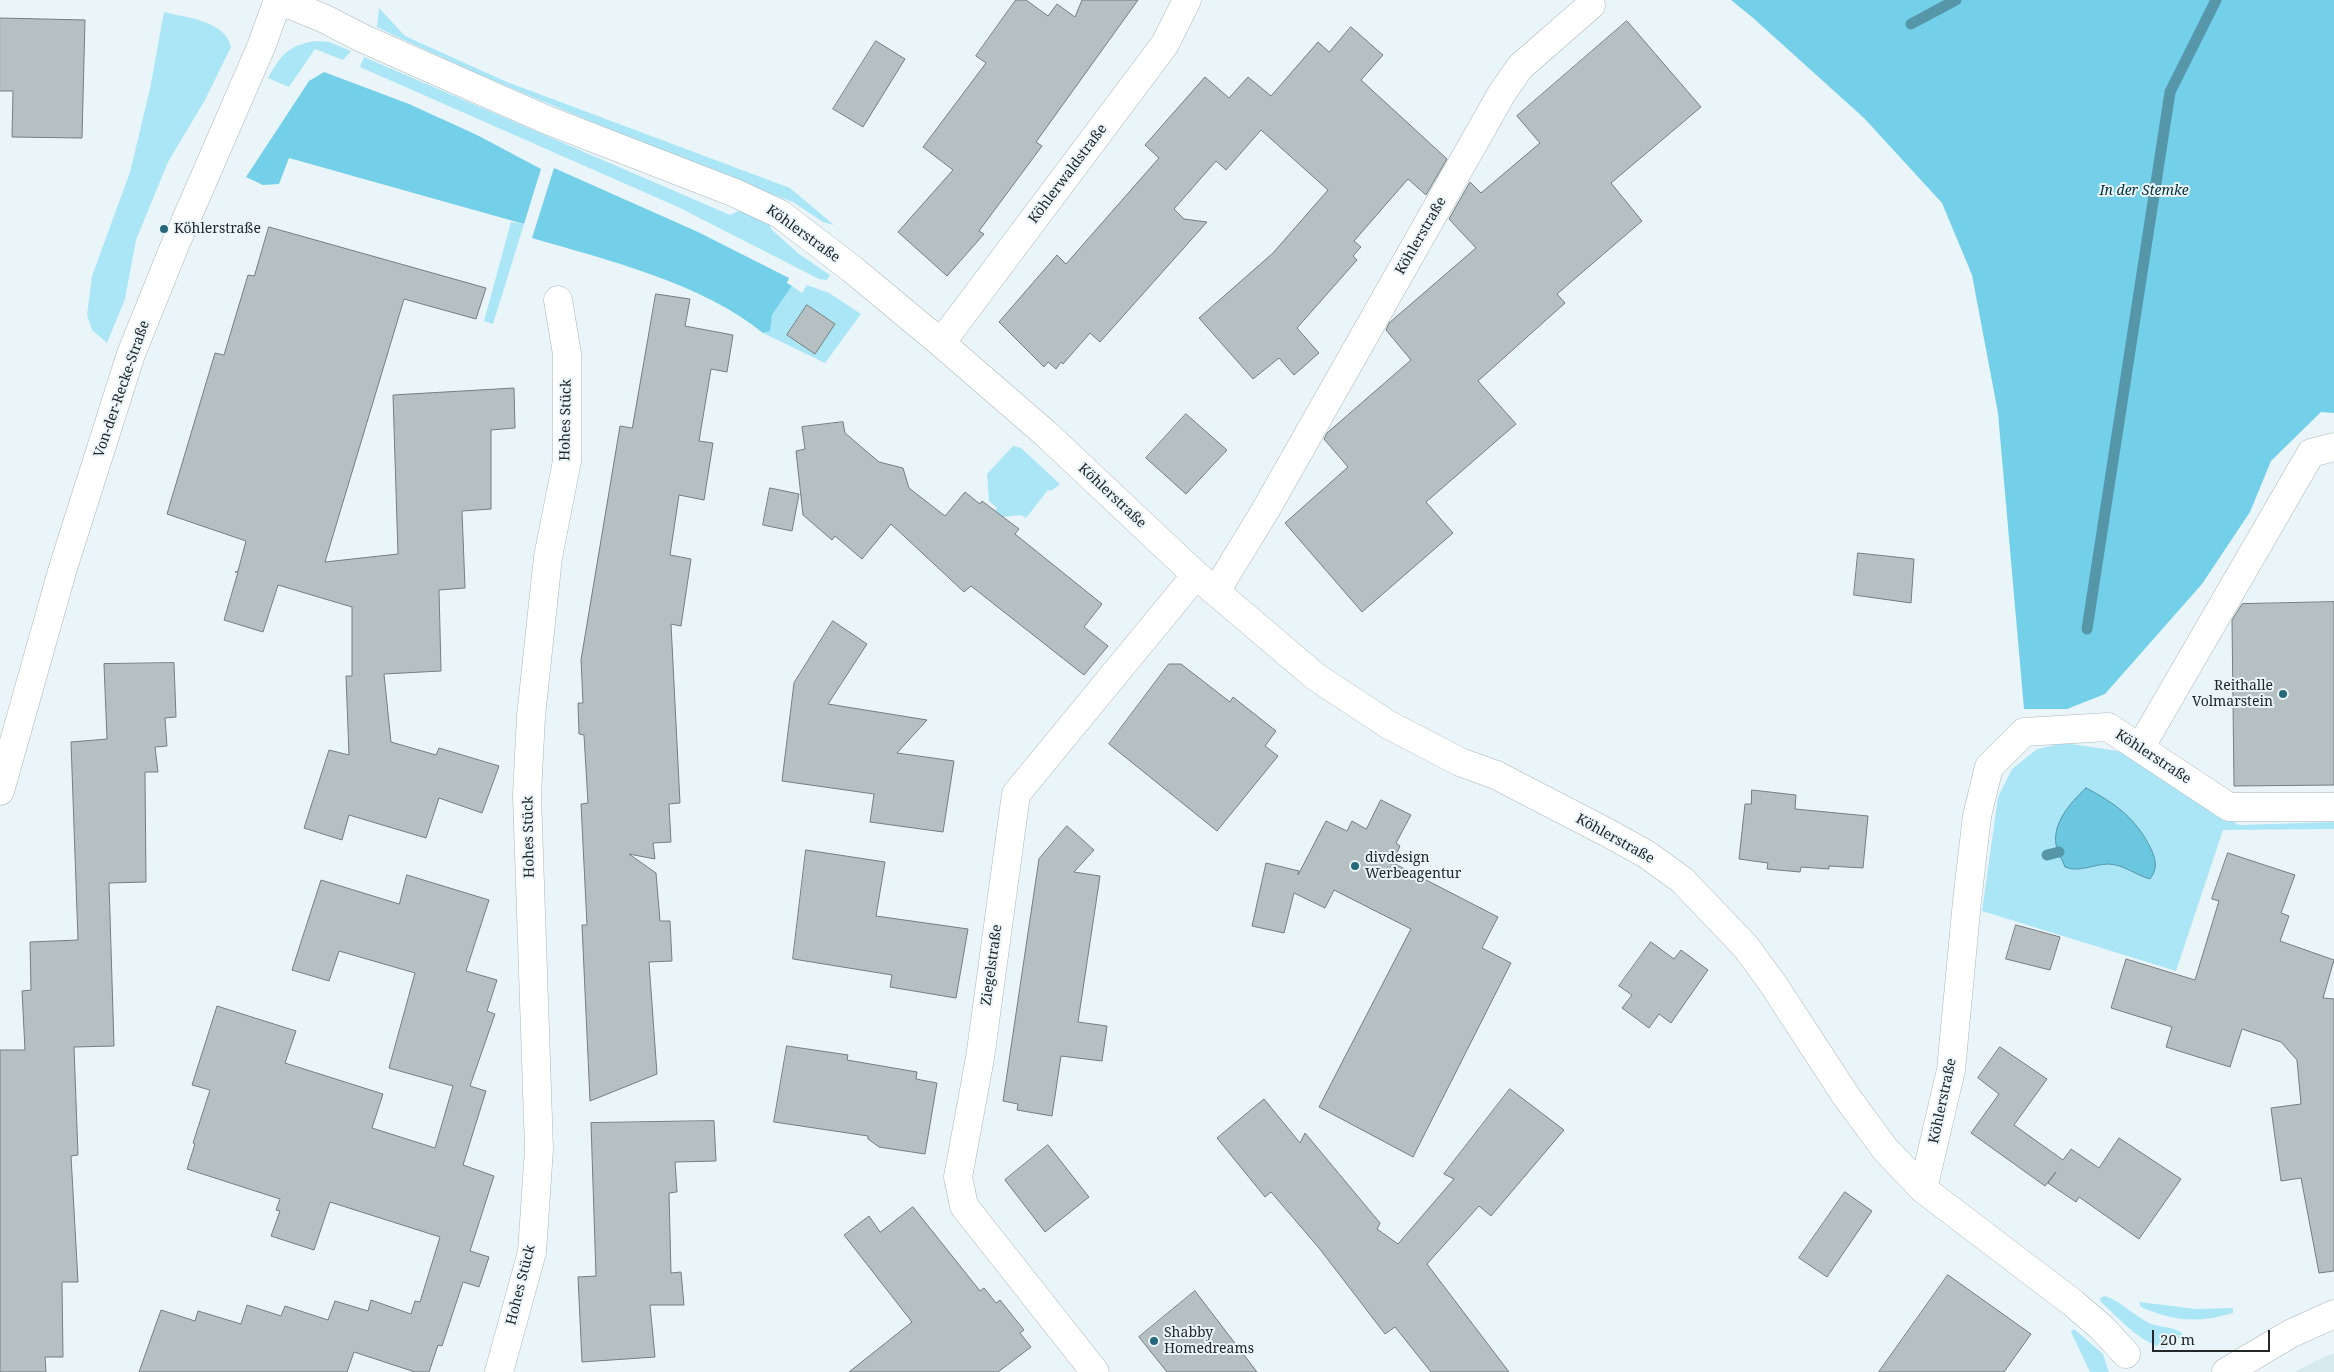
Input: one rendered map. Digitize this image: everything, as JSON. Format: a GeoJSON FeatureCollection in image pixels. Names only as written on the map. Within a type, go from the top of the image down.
{"type":"FeatureCollection","features":[{"type":"Feature","properties":{"kind":"street","name":"Köhlerstraße"},"geometry":{"type":"LineString","coordinates":[[278,0],[547,120],[763,204],[780,214],[852,269],[941,342],[1045,433],[1206,583],[1316,677],[1389,725],[1460,762],[1496,775],[1646,854],[1682,880],[1746,948],[1774,984],[1846,1096],[1879,1141],[1923,1189],[2073,1303],[2102,1328],[2126,1354]]}},
{"type":"Feature","properties":{"kind":"street","name":"Von-der-Recke-Straße"},"geometry":{"type":"LineString","coordinates":[[0,791],[62,568],[131,354],[175,245],[261,47],[278,0]]}},
{"type":"Feature","properties":{"kind":"street","name":"Köhlerwaldstraße"},"geometry":{"type":"LineString","coordinates":[[941,342],[1165,44],[1187,0]]}},
{"type":"Feature","properties":{"kind":"street","name":"Köhlerstraße"},"geometry":{"type":"LineString","coordinates":[[1206,583],[1270,503],[1502,93],[1520,67],[1591,4]]}},
{"type":"Feature","properties":{"kind":"street","name":"Hohes Stück"},"geometry":{"type":"LineString","coordinates":[[499,1372],[532,1252],[539,1149],[527,795],[531,716],[548,557],[567,461],[567,354],[558,300]]}},
{"type":"Feature","properties":{"kind":"street"},"geometry":{"type":"LineString","coordinates":[[2140,748],[2311,453],[2334,447]]}},
{"type":"Feature","properties":{"kind":"street","name":"Ziegelstraße"},"geometry":{"type":"LineString","coordinates":[[1095,1372],[964,1206],[958,1177],[980,1058],[1016,794],[1206,583]]}},
{"type":"Feature","properties":{"kind":"street","name":"Köhlerstraße"},"geometry":{"type":"LineString","coordinates":[[1923,1189],[1951,1070],[1977,816],[1989,767],[2024,732],[2108,728],[2229,807],[2334,808]]}},
{"type":"Feature","properties":{"kind":"street"},"geometry":{"type":"LineString","coordinates":[[2226,1372],[2290,1334],[2334,1314]]}},
{"type":"Feature","properties":{"kind":"shaded area"},"geometry":{"type":"Polygon","coordinates":[[[379,8],[405,36],[507,82],[790,188],[834,225],[823,222],[793,202],[708,171],[478,74],[391,34],[377,27],[379,8]]]}},
{"type":"Feature","properties":{"kind":"shaded area"},"geometry":{"type":"Polygon","coordinates":[[[164,12],[213,26],[227,38],[231,47],[205,100],[168,162],[136,240],[125,299],[107,343],[92,330],[87,315],[92,276],[130,172],[150,89],[164,12]]]}},
{"type":"Feature","properties":{"kind":"shaded area"},"geometry":{"type":"Polygon","coordinates":[[[316,41],[329,42],[351,51],[343,60],[315,49],[289,87],[268,78],[286,52],[299,45],[316,41]]]}},
{"type":"Feature","properties":{"kind":"shaded area"},"geometry":{"type":"Polygon","coordinates":[[[364,57],[730,215],[747,207],[769,218],[771,229],[799,254],[830,275],[827,280],[819,279],[678,207],[360,67],[364,57]]]}},
{"type":"Feature","properties":{"kind":"shaded area"},"geometry":{"type":"Polygon","coordinates":[[[511,222],[524,224],[493,324],[484,321],[511,222]]]}},
{"type":"Feature","properties":{"kind":"shaded area"},"geometry":{"type":"Polygon","coordinates":[[[807,285],[829,293],[861,314],[825,363],[763,333],[769,331],[772,315],[792,286],[802,293],[807,285]]]}},
{"type":"Feature","properties":{"kind":"shaded area"},"geometry":{"type":"Polygon","coordinates":[[[1013,446],[1021,448],[1060,484],[1051,491],[1048,490],[1026,518],[1021,515],[1003,517],[995,511],[997,508],[989,501],[987,474],[1013,446]]]}},
{"type":"Feature","properties":{"kind":"shaded area"},"geometry":{"type":"Polygon","coordinates":[[[2065,743],[2124,752],[2227,819],[2240,825],[2334,822],[2334,829],[2223,830],[2176,971],[1982,911],[1998,797],[2012,769],[2037,749],[2065,743]]]}},
{"type":"Feature","properties":{"kind":"shaded area"},"geometry":{"type":"Polygon","coordinates":[[[2086,788],[2116,806],[2139,829],[2155,860],[2155,868],[2150,879],[2125,868],[2109,864],[2081,869],[2065,867],[2057,849],[2056,831],[2063,815],[2086,788]]]}},
{"type":"Feature","properties":{"kind":"shaded area"},"geometry":{"type":"Polygon","coordinates":[[[2105,1296],[2149,1323],[2171,1328],[2182,1333],[2182,1337],[2163,1348],[2154,1345],[2137,1335],[2101,1302],[2100,1298],[2105,1296]]]}},
{"type":"Feature","properties":{"kind":"shaded area"},"geometry":{"type":"Polygon","coordinates":[[[2139,1302],[2196,1309],[2233,1308],[2233,1313],[2209,1318],[2176,1318],[2141,1307],[2139,1302]]]}},
{"type":"Feature","properties":{"kind":"shaded area"},"geometry":{"type":"Polygon","coordinates":[[[2074,1329],[2103,1354],[2109,1372],[2090,1372],[2071,1332],[2074,1329]]]}},
{"type":"Feature","properties":{"kind":"shaded area"},"geometry":{"type":"Polygon","coordinates":[[[2334,1353],[2334,1372],[2295,1372],[2315,1361],[2334,1353]]]}},
{"type":"Feature","properties":{"kind":"green space","name":"In der Stemke"},"geometry":{"type":"Polygon","coordinates":[[[1731,0],[2334,0],[2334,413],[2321,412],[2271,461],[2250,512],[2202,584],[2105,694],[2067,709],[2024,709],[1998,413],[1972,275],[1942,203],[1864,118],[1731,0]]]}},
{"type":"Feature","properties":{"kind":"green space"},"geometry":{"type":"Polygon","coordinates":[[[324,72],[409,104],[477,135],[541,169],[524,224],[289,158],[279,184],[263,185],[246,177],[309,81],[324,72]]]}},
{"type":"Feature","properties":{"kind":"green space"},"geometry":{"type":"Polygon","coordinates":[[[554,168],[698,232],[789,278],[787,283],[792,286],[772,315],[770,331],[763,333],[739,315],[712,300],[653,275],[532,238],[554,168]]]}},
{"type":"Feature","properties":{"kind":"building"},"geometry":{"type":"Polygon","coordinates":[[[1016,0],[1026,0],[1048,16],[1057,4],[1075,17],[1082,0],[1138,0],[1036,142],[1042,146],[979,231],[984,234],[947,276],[898,232],[953,170],[923,147],[986,63],[976,56],[1016,0]]]}},
{"type":"Feature","properties":{"kind":"building"},"geometry":{"type":"Polygon","coordinates":[[[0,18],[85,20],[82,138],[12,137],[13,91],[0,91],[0,18]]]}},
{"type":"Feature","properties":{"kind":"building"},"geometry":{"type":"Polygon","coordinates":[[[1627,21],[1701,107],[1611,183],[1642,221],[1557,294],[1565,303],[1478,381],[1516,424],[1426,502],[1453,533],[1362,612],[1285,523],[1348,467],[1324,439],[1327,433],[1411,360],[1386,330],[1389,323],[1476,248],[1449,219],[1470,182],[1481,193],[1540,143],[1517,116],[1627,21]]]}},
{"type":"Feature","properties":{"kind":"building"},"geometry":{"type":"Polygon","coordinates":[[[1351,27],[1383,55],[1361,80],[1447,159],[1426,195],[1408,179],[1354,241],[1361,247],[1353,256],[1357,260],[1297,328],[1319,353],[1294,375],[1279,358],[1253,379],[1199,318],[1273,253],[1328,190],[1261,130],[1226,170],[1216,161],[1174,209],[1184,219],[1207,222],[1100,342],[1090,333],[1063,364],[1061,362],[1056,369],[1048,362],[1044,367],[999,322],[1057,255],[1066,264],[1159,158],[1145,145],[1205,77],[1229,98],[1248,77],[1271,96],[1318,42],[1329,52],[1351,27]]]}},
{"type":"Feature","properties":{"kind":"building"},"geometry":{"type":"Polygon","coordinates":[[[876,41],[905,59],[863,127],[833,109],[876,41]]]}},
{"type":"Feature","properties":{"kind":"building"},"geometry":{"type":"Polygon","coordinates":[[[269,227],[486,288],[476,319],[404,299],[325,562],[398,554],[393,395],[514,388],[515,428],[491,430],[491,509],[462,511],[465,588],[439,590],[441,671],[384,674],[391,742],[436,755],[439,748],[499,766],[482,813],[439,798],[426,838],[349,815],[342,840],[304,828],[329,750],[349,755],[346,676],[352,676],[352,607],[278,585],[263,632],[224,620],[238,572],[235,572],[238,571],[246,541],[167,514],[215,353],[224,355],[248,275],[254,276],[269,227]]]}},
{"type":"Feature","properties":{"kind":"building"},"geometry":{"type":"Polygon","coordinates":[[[656,294],[690,299],[685,326],[733,335],[727,372],[711,369],[699,441],[713,443],[704,500],[679,495],[670,555],[691,559],[681,626],[671,624],[680,803],[669,804],[671,842],[653,843],[655,859],[629,854],[656,873],[660,921],[670,921],[672,961],[649,962],[657,1074],[590,1101],[582,925],[587,925],[581,804],[588,803],[584,735],[579,734],[578,703],[583,703],[581,660],[620,426],[632,428],[656,294]]]}},
{"type":"Feature","properties":{"kind":"building"},"geometry":{"type":"Polygon","coordinates":[[[807,305],[835,324],[815,354],[787,335],[807,305]]]}},
{"type":"Feature","properties":{"kind":"building"},"geometry":{"type":"Polygon","coordinates":[[[1186,414],[1227,450],[1186,494],[1146,458],[1186,414]]]}},
{"type":"Feature","properties":{"kind":"building"},"geometry":{"type":"Polygon","coordinates":[[[843,422],[845,433],[879,462],[903,468],[909,488],[945,516],[965,492],[980,504],[982,501],[1019,529],[1015,534],[1102,604],[1084,627],[1108,646],[1084,675],[971,586],[964,592],[891,524],[862,559],[835,536],[832,540],[803,515],[796,451],[805,449],[802,427],[843,422]]]}},
{"type":"Feature","properties":{"kind":"building"},"geometry":{"type":"Polygon","coordinates":[[[770,488],[799,494],[792,531],[763,525],[770,488]]]}},
{"type":"Feature","properties":{"kind":"building"},"geometry":{"type":"Polygon","coordinates":[[[1858,553],[1914,559],[1911,603],[1854,595],[1858,553]]]}},
{"type":"Feature","properties":{"kind":"building","name":"Reithalle Volmarstein"},"geometry":{"type":"Polygon","coordinates":[[[2334,602],[2334,785],[2234,786],[2232,620],[2242,604],[2334,602]]]}},
{"type":"Feature","properties":{"kind":"building"},"geometry":{"type":"Polygon","coordinates":[[[833,621],[867,644],[828,704],[927,720],[897,753],[954,761],[943,832],[870,822],[874,794],[782,781],[794,683],[833,621]]]}},
{"type":"Feature","properties":{"kind":"building"},"geometry":{"type":"Polygon","coordinates":[[[174,663],[176,717],[165,718],[167,746],[155,747],[158,772],[145,772],[146,882],[109,883],[114,1046],[74,1047],[78,1155],[71,1156],[78,1282],[62,1282],[63,1357],[45,1357],[46,1372],[0,1372],[0,1050],[25,1050],[22,991],[31,990],[30,942],[78,940],[71,742],[107,739],[104,664],[174,663]]]}},
{"type":"Feature","properties":{"kind":"building"},"geometry":{"type":"Polygon","coordinates":[[[1169,664],[1181,664],[1230,702],[1233,697],[1276,731],[1265,746],[1278,756],[1217,831],[1109,744],[1169,664]]]}},
{"type":"Feature","properties":{"kind":"building"},"geometry":{"type":"Polygon","coordinates":[[[1752,790],[1796,795],[1795,809],[1868,816],[1863,868],[1829,866],[1829,869],[1801,867],[1800,872],[1767,869],[1768,863],[1739,859],[1745,804],[1751,804],[1752,790]]]}},
{"type":"Feature","properties":{"kind":"building"},"geometry":{"type":"Polygon","coordinates":[[[1381,800],[1411,815],[1396,843],[1400,846],[1396,855],[1399,856],[1395,864],[1498,917],[1482,948],[1511,963],[1413,1157],[1319,1107],[1411,929],[1334,890],[1325,908],[1294,893],[1284,933],[1252,926],[1266,863],[1299,871],[1298,875],[1326,821],[1347,831],[1352,821],[1366,829],[1381,800]]]}},
{"type":"Feature","properties":{"kind":"building"},"geometry":{"type":"Polygon","coordinates":[[[1067,826],[1094,850],[1074,872],[1100,876],[1078,1022],[1107,1026],[1102,1061],[1061,1056],[1052,1116],[1017,1110],[1018,1104],[1003,1101],[1039,859],[1067,826]]]}},
{"type":"Feature","properties":{"kind":"building"},"geometry":{"type":"Polygon","coordinates":[[[806,850],[885,862],[876,916],[968,929],[956,998],[890,987],[892,975],[793,959],[806,850]]]}},
{"type":"Feature","properties":{"kind":"building"},"geometry":{"type":"Polygon","coordinates":[[[2228,853],[2295,875],[2281,913],[2289,916],[2280,941],[2334,960],[2323,998],[2334,999],[2334,1271],[2319,1273],[2301,1178],[2281,1181],[2271,1108],[2301,1104],[2297,1060],[2281,1042],[2242,1029],[2230,1067],[2166,1047],[2172,1027],[2111,1008],[2126,959],[2195,980],[2219,901],[2212,899],[2228,853]]]}},
{"type":"Feature","properties":{"kind":"building"},"geometry":{"type":"Polygon","coordinates":[[[407,875],[489,900],[466,971],[497,980],[487,1011],[495,1014],[470,1086],[486,1091],[463,1165],[494,1176],[470,1251],[489,1257],[479,1287],[463,1282],[442,1346],[438,1345],[429,1372],[415,1372],[354,1352],[347,1372],[139,1372],[161,1310],[195,1321],[198,1311],[241,1324],[247,1305],[281,1316],[285,1306],[328,1320],[335,1301],[368,1311],[371,1300],[411,1314],[415,1301],[420,1302],[440,1237],[330,1202],[314,1250],[271,1236],[280,1211],[276,1210],[280,1199],[187,1169],[195,1144],[193,1143],[210,1090],[192,1085],[217,1006],[296,1031],[285,1063],[383,1094],[372,1128],[435,1148],[453,1086],[389,1068],[415,973],[339,951],[329,981],[292,970],[321,880],[399,904],[407,875]]]}},
{"type":"Feature","properties":{"kind":"building"},"geometry":{"type":"Polygon","coordinates":[[[2016,925],[2060,937],[2050,970],[2006,959],[2016,925]]]}},
{"type":"Feature","properties":{"kind":"building"},"geometry":{"type":"Polygon","coordinates":[[[1651,942],[1674,959],[1681,950],[1708,970],[1671,1023],[1659,1014],[1649,1028],[1622,1008],[1632,995],[1619,986],[1651,942]]]}},
{"type":"Feature","properties":{"kind":"building"},"geometry":{"type":"Polygon","coordinates":[[[787,1046],[848,1055],[847,1060],[917,1072],[916,1079],[937,1083],[925,1154],[879,1147],[868,1139],[868,1136],[774,1122],[787,1046]]]}},
{"type":"Feature","properties":{"kind":"building"},"geometry":{"type":"Polygon","coordinates":[[[2000,1047],[2047,1079],[2014,1125],[2063,1160],[2071,1149],[2099,1168],[2119,1138],[2181,1179],[2139,1239],[2079,1197],[2076,1202],[2048,1183],[2056,1172],[2045,1186],[1971,1133],[1999,1094],[1978,1078],[2000,1047]]]}},
{"type":"Feature","properties":{"kind":"building"},"geometry":{"type":"Polygon","coordinates":[[[1510,1089],[1564,1130],[1491,1216],[1479,1206],[1427,1264],[1509,1372],[1431,1372],[1395,1327],[1385,1334],[1319,1248],[1271,1192],[1265,1197],[1217,1138],[1264,1099],[1300,1143],[1305,1133],[1380,1223],[1377,1229],[1398,1244],[1454,1179],[1444,1174],[1510,1089]]]}},
{"type":"Feature","properties":{"kind":"building"},"geometry":{"type":"Polygon","coordinates":[[[714,1121],[716,1161],[675,1162],[677,1192],[669,1193],[671,1273],[681,1272],[684,1305],[650,1305],[655,1357],[582,1362],[578,1277],[596,1276],[591,1123],[714,1121]]]}},
{"type":"Feature","properties":{"kind":"building"},"geometry":{"type":"Polygon","coordinates":[[[1048,1145],[1089,1197],[1045,1232],[1005,1180],[1048,1145]]]}},
{"type":"Feature","properties":{"kind":"building"},"geometry":{"type":"Polygon","coordinates":[[[1845,1192],[1872,1211],[1827,1277],[1799,1258],[1845,1192]]]}},
{"type":"Feature","properties":{"kind":"building"},"geometry":{"type":"Polygon","coordinates":[[[913,1207],[980,1291],[984,1288],[996,1303],[1000,1300],[1024,1330],[1020,1333],[1031,1347],[998,1372],[849,1372],[912,1322],[844,1235],[869,1216],[880,1232],[913,1207]]]}},
{"type":"Feature","properties":{"kind":"building"},"geometry":{"type":"Polygon","coordinates":[[[1948,1275],[2031,1334],[2004,1372],[1879,1372],[1948,1275]]]}},
{"type":"Feature","properties":{"kind":"building"},"geometry":{"type":"Polygon","coordinates":[[[1195,1291],[1257,1372],[1167,1372],[1139,1337],[1195,1291]]]}},
{"type":"Feature","properties":{"kind":"waterway"},"geometry":{"type":"LineString","coordinates":[[1911,24],[1956,0]]}},
{"type":"Feature","properties":{"kind":"waterway"},"geometry":{"type":"LineString","coordinates":[[2087,629],[2170,92],[2216,0]]}},
{"type":"Feature","properties":{"kind":"waterway"},"geometry":{"type":"LineString","coordinates":[[2047,855],[2059,852]]}},
{"type":"Feature","properties":{"kind":"place","name":"Köhlerstraße"},"geometry":{"type":"Point","coordinates":[164,229]}},
{"type":"Feature","properties":{"kind":"place","name":"Reithalle Volmarstein"},"geometry":{"type":"Point","coordinates":[2283,694]}},
{"type":"Feature","properties":{"kind":"place","name":"divdesign Werbeagentur"},"geometry":{"type":"Point","coordinates":[1355,866]}},
{"type":"Feature","properties":{"kind":"place","name":"Shabby Homedreams"},"geometry":{"type":"Point","coordinates":[1154,1341]}}]}
